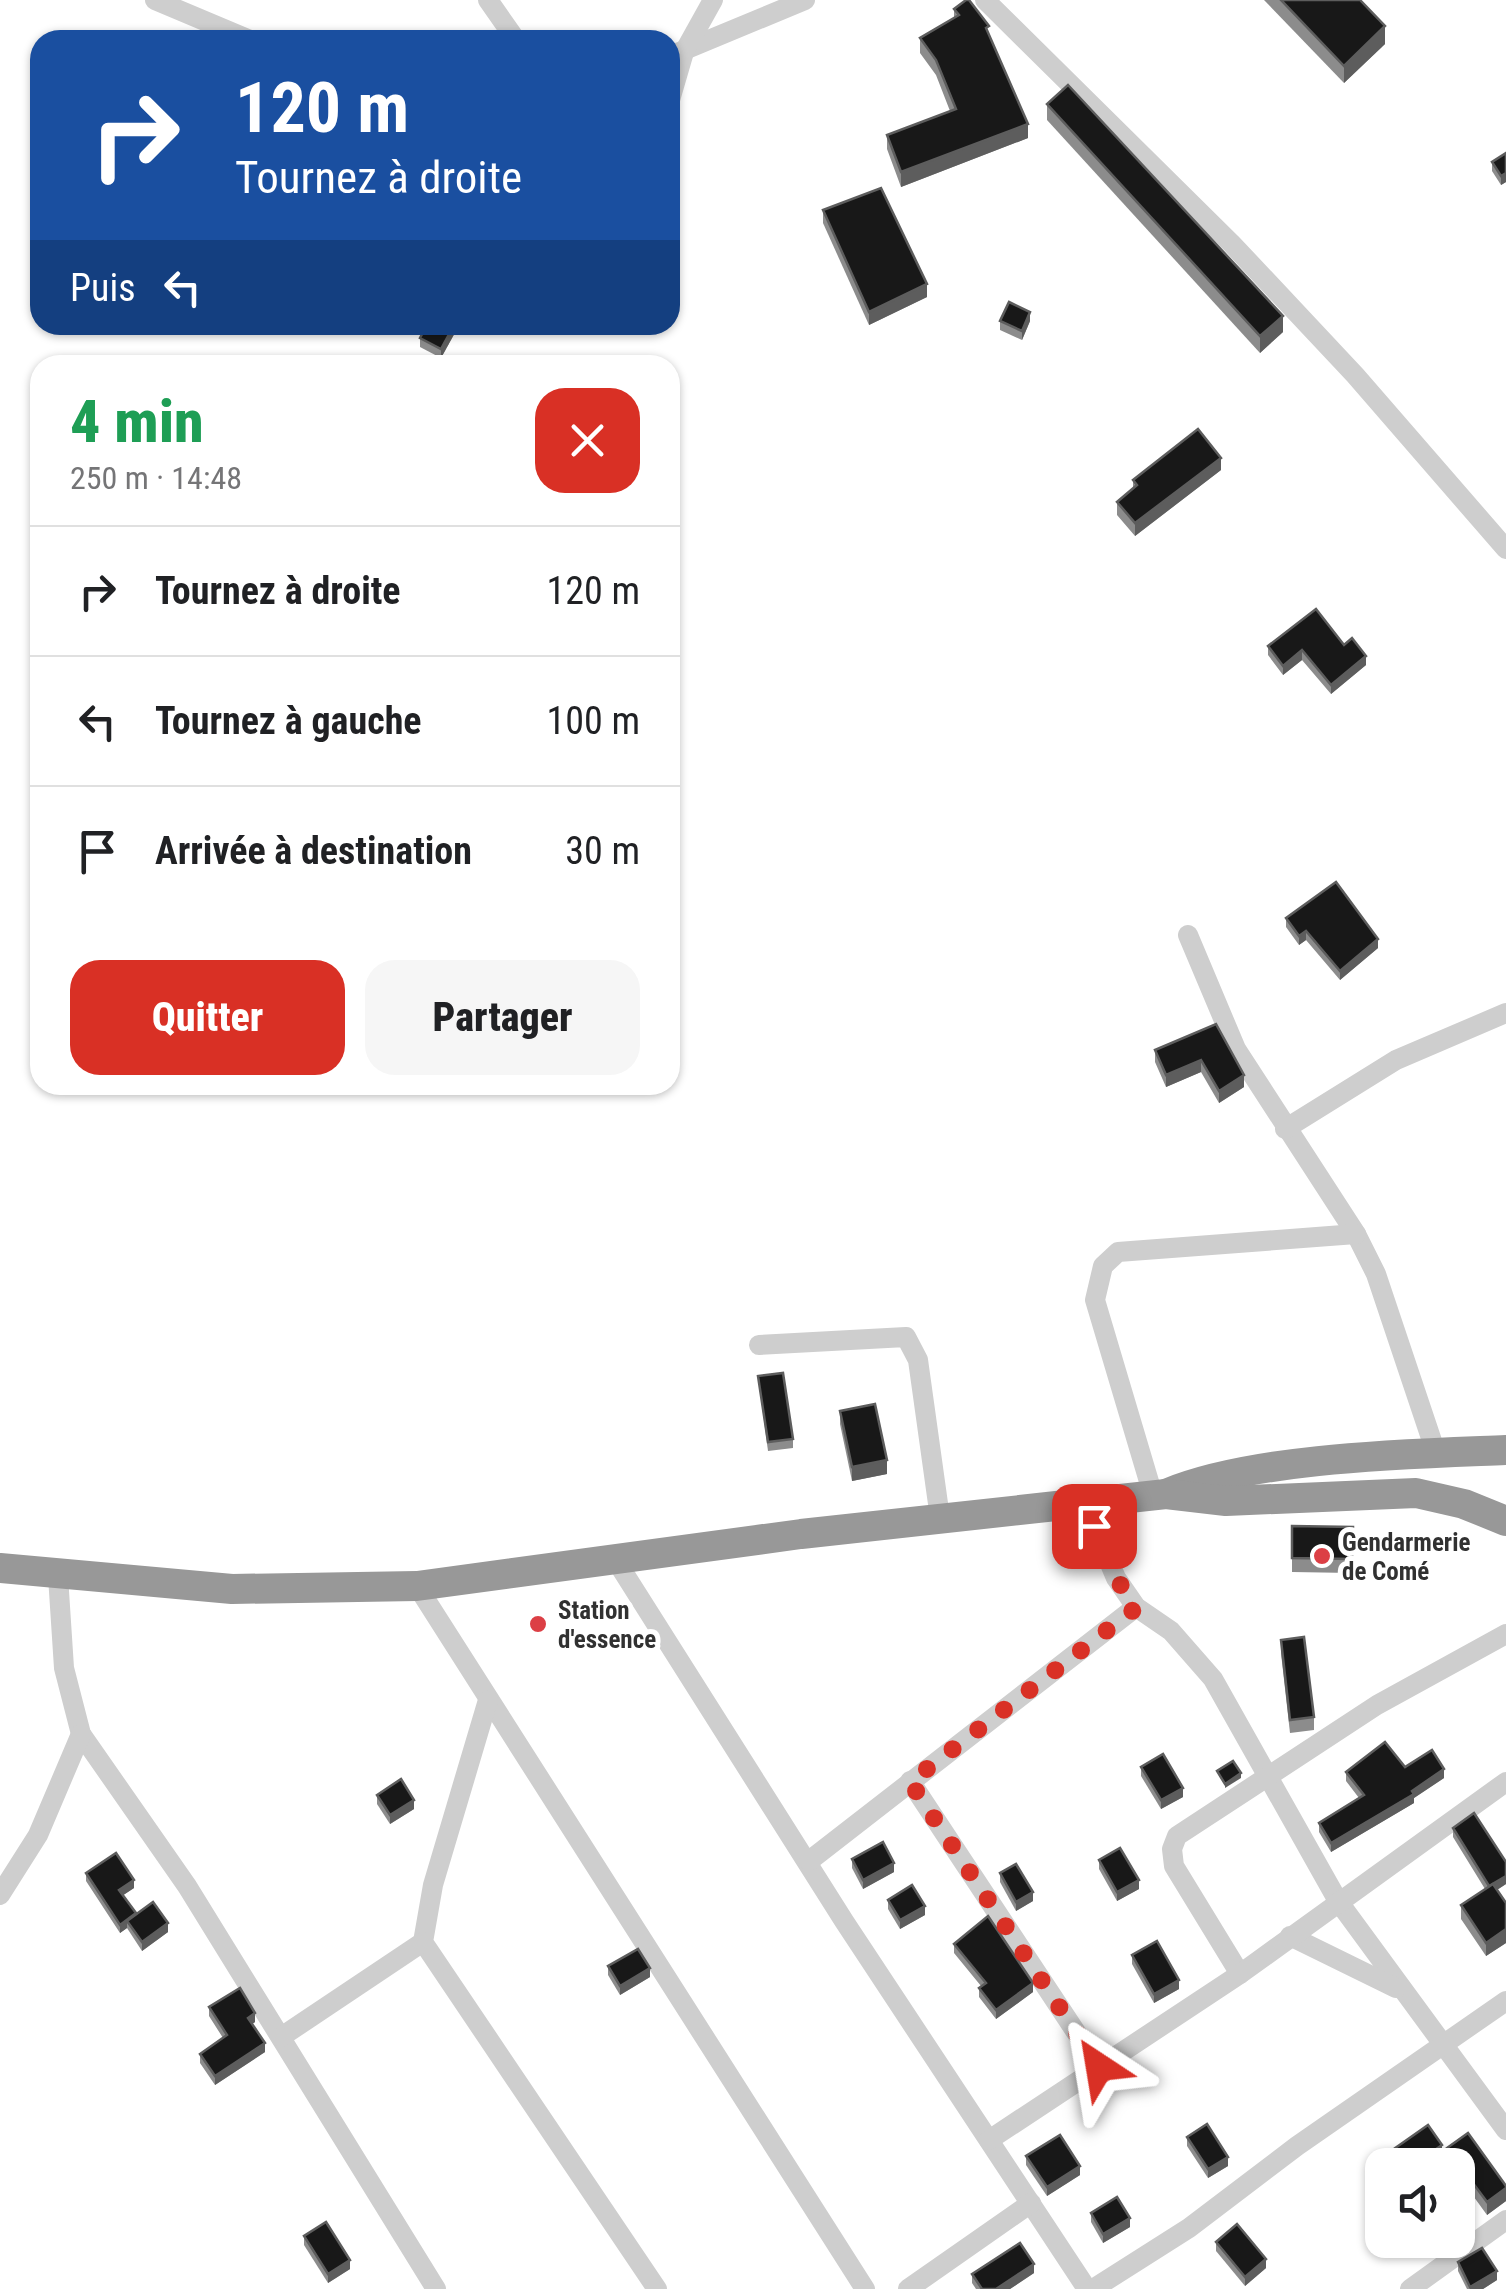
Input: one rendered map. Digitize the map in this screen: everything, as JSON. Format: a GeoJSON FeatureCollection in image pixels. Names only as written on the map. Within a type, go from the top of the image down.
{"type":"FeatureCollection","features":[{"type":"Feature","properties":{"kind":"highway"},"geometry":{"type":"LineString","coordinates":[[1160,1494],[1213,1477],[1506,1450]]}},
{"type":"Feature","properties":{"kind":"highway"},"geometry":{"type":"LineString","coordinates":[[0,1568],[232,1590],[416,1586],[1083,1500],[1160,1494],[1226,1501],[1416,1493],[1464,1504],[1506,1521]]}},
{"type":"Feature","properties":{"kind":"street"},"geometry":{"type":"LineString","coordinates":[[155,0],[226,30]]}},
{"type":"Feature","properties":{"kind":"street"},"geometry":{"type":"LineString","coordinates":[[488,0],[509,30]]}},
{"type":"Feature","properties":{"kind":"street"},"geometry":{"type":"LineString","coordinates":[[680,50],[713,0]]}},
{"type":"Feature","properties":{"kind":"street"},"geometry":{"type":"LineString","coordinates":[[680,53],[805,0]]}},
{"type":"Feature","properties":{"kind":"street"},"geometry":{"type":"LineString","coordinates":[[986,0],[1232,244],[1355,375],[1506,550]]}},
{"type":"Feature","properties":{"kind":"street"},"geometry":{"type":"LineString","coordinates":[[1188,935],[1236,1048],[1356,1234],[1394,1324],[1436,1454]]}},
{"type":"Feature","properties":{"kind":"street"},"geometry":{"type":"LineString","coordinates":[[1285,1129],[1396,1060],[1506,1013]]}},
{"type":"Feature","properties":{"kind":"street"},"geometry":{"type":"LineString","coordinates":[[1160,1494],[1094,1300],[1103,1266],[1118,1252],[1356,1234]]}},
{"type":"Feature","properties":{"kind":"street"},"geometry":{"type":"LineString","coordinates":[[758,1345],[890,1334],[906,1337],[918,1360],[940,1518]]}},
{"type":"Feature","properties":{"kind":"street"},"geometry":{"type":"LineString","coordinates":[[1083,1500],[1116,1578],[1136,1608],[1192,1652],[1238,1720],[1338,1901],[1506,2130]]}},
{"type":"Feature","properties":{"kind":"street"},"geometry":{"type":"LineString","coordinates":[[615,1560],[989,2140],[1090,2289],[1189,2228],[1297,2146],[1506,2001]]}},
{"type":"Feature","properties":{"kind":"street"},"geometry":{"type":"LineString","coordinates":[[58,1576],[64,1668],[81,1734],[188,1886],[332,2127],[436,2289]]}},
{"type":"Feature","properties":{"kind":"street"},"geometry":{"type":"LineString","coordinates":[[416,1586],[865,2289]]}},
{"type":"Feature","properties":{"kind":"street"},"geometry":{"type":"LineString","coordinates":[[809,1862],[1136,1608]]}},
{"type":"Feature","properties":{"kind":"street"},"geometry":{"type":"LineString","coordinates":[[1240,1974],[1174,1866],[1172,1849],[1178,1836],[1266,1774],[1377,1705],[1506,1634]]}},
{"type":"Feature","properties":{"kind":"street"},"geometry":{"type":"LineString","coordinates":[[488,1700],[433,1885],[423,1942],[657,2289]]}},
{"type":"Feature","properties":{"kind":"street"},"geometry":{"type":"LineString","coordinates":[[0,1895],[38,1835],[81,1734]]}},
{"type":"Feature","properties":{"kind":"street"},"geometry":{"type":"LineString","coordinates":[[910,1782],[1099,2067]]}},
{"type":"Feature","properties":{"kind":"street"},"geometry":{"type":"LineString","coordinates":[[989,2140],[1240,1974],[1506,1782]]}},
{"type":"Feature","properties":{"kind":"street"},"geometry":{"type":"LineString","coordinates":[[1290,1936],[1400,1989]]}},
{"type":"Feature","properties":{"kind":"street"},"geometry":{"type":"LineString","coordinates":[[281,2037],[423,1942]]}},
{"type":"Feature","properties":{"kind":"street"},"geometry":{"type":"LineString","coordinates":[[908,2289],[1031,2202]]}},
{"type":"Feature","properties":{"kind":"street"},"geometry":{"type":"LineString","coordinates":[[1410,2289],[1506,2220]]}},
{"type":"Feature","properties":{"kind":"building"},"geometry":{"type":"Polygon","coordinates":[[[966,0],[989,26],[986,28],[1028,124],[901,172],[887,135],[956,109],[936,60],[920,38],[959,15],[954,9],[966,0]]]}},
{"type":"Feature","properties":{"kind":"building"},"geometry":{"type":"Polygon","coordinates":[[[1281,0],[1360,0],[1385,26],[1344,66],[1281,0]]]}},
{"type":"Feature","properties":{"kind":"building"},"geometry":{"type":"Polygon","coordinates":[[[1068,85],[1283,316],[1260,336],[1047,104],[1068,85]]]}},
{"type":"Feature","properties":{"kind":"building"},"geometry":{"type":"Polygon","coordinates":[[[1506,153],[1506,173],[1501,176],[1492,162],[1506,153]]]}},
{"type":"Feature","properties":{"kind":"building"},"geometry":{"type":"Polygon","coordinates":[[[881,188],[927,284],[869,312],[823,210],[881,188]]]}},
{"type":"Feature","properties":{"kind":"building"},"geometry":{"type":"Polygon","coordinates":[[[1009,302],[1030,312],[1022,331],[1000,321],[1009,302]]]}},
{"type":"Feature","properties":{"kind":"building"},"geometry":{"type":"Polygon","coordinates":[[[422,335],[449,335],[441,349],[420,338],[422,335]]]}},
{"type":"Feature","properties":{"kind":"building"},"geometry":{"type":"Polygon","coordinates":[[[1198,429],[1221,458],[1135,523],[1117,502],[1137,485],[1133,480],[1198,429]]]}},
{"type":"Feature","properties":{"kind":"building"},"geometry":{"type":"Polygon","coordinates":[[[1316,609],[1344,645],[1352,638],[1366,656],[1331,685],[1302,650],[1283,666],[1268,646],[1316,609]]]}},
{"type":"Feature","properties":{"kind":"building"},"geometry":{"type":"Polygon","coordinates":[[[1336,882],[1378,939],[1340,971],[1306,931],[1299,936],[1286,918],[1336,882]]]}},
{"type":"Feature","properties":{"kind":"building"},"geometry":{"type":"Polygon","coordinates":[[[1216,1024],[1244,1075],[1219,1091],[1201,1060],[1166,1075],[1155,1050],[1216,1024]]]}},
{"type":"Feature","properties":{"kind":"building"},"geometry":{"type":"Polygon","coordinates":[[[783,1373],[793,1439],[768,1442],[758,1376],[783,1373]]]}},
{"type":"Feature","properties":{"kind":"building"},"geometry":{"type":"Polygon","coordinates":[[[875,1404],[887,1460],[852,1467],[840,1411],[875,1404]]]}},
{"type":"Feature","properties":{"kind":"building"},"geometry":{"type":"Polygon","coordinates":[[[1292,1526],[1353,1527],[1352,1559],[1292,1558],[1292,1526]]]}},
{"type":"Feature","properties":{"kind":"building"},"geometry":{"type":"Polygon","coordinates":[[[1304,1637],[1314,1717],[1290,1720],[1281,1640],[1304,1637]]]}},
{"type":"Feature","properties":{"kind":"building"},"geometry":{"type":"Polygon","coordinates":[[[1385,1742],[1405,1767],[1432,1750],[1444,1769],[1412,1791],[1414,1794],[1331,1843],[1319,1823],[1364,1795],[1346,1772],[1385,1742]]]}},
{"type":"Feature","properties":{"kind":"building"},"geometry":{"type":"Polygon","coordinates":[[[1163,1754],[1183,1788],[1161,1800],[1141,1767],[1163,1754]]]}},
{"type":"Feature","properties":{"kind":"building"},"geometry":{"type":"Polygon","coordinates":[[[1233,1761],[1241,1773],[1225,1784],[1217,1771],[1233,1761]]]}},
{"type":"Feature","properties":{"kind":"building"},"geometry":{"type":"Polygon","coordinates":[[[401,1779],[414,1800],[390,1815],[377,1795],[401,1779]]]}},
{"type":"Feature","properties":{"kind":"building"},"geometry":{"type":"Polygon","coordinates":[[[1474,1813],[1506,1862],[1506,1876],[1489,1886],[1453,1828],[1474,1813]]]}},
{"type":"Feature","properties":{"kind":"building"},"geometry":{"type":"Polygon","coordinates":[[[883,1842],[894,1863],[863,1880],[852,1859],[883,1842]]]}},
{"type":"Feature","properties":{"kind":"building"},"geometry":{"type":"Polygon","coordinates":[[[1120,1848],[1139,1880],[1117,1892],[1099,1860],[1120,1848]]]}},
{"type":"Feature","properties":{"kind":"building"},"geometry":{"type":"Polygon","coordinates":[[[116,1853],[134,1880],[119,1890],[136,1913],[120,1925],[86,1873],[116,1853]]]}},
{"type":"Feature","properties":{"kind":"building"},"geometry":{"type":"Polygon","coordinates":[[[1016,1864],[1033,1892],[1016,1902],[1000,1873],[1016,1864]]]}},
{"type":"Feature","properties":{"kind":"building"},"geometry":{"type":"Polygon","coordinates":[[[1493,1884],[1506,1903],[1506,1929],[1486,1943],[1461,1905],[1493,1884]]]}},
{"type":"Feature","properties":{"kind":"building"},"geometry":{"type":"Polygon","coordinates":[[[912,1885],[925,1906],[900,1920],[888,1900],[912,1885]]]}},
{"type":"Feature","properties":{"kind":"building"},"geometry":{"type":"Polygon","coordinates":[[[153,1902],[168,1923],[142,1942],[127,1921],[153,1902]]]}},
{"type":"Feature","properties":{"kind":"building"},"geometry":{"type":"Polygon","coordinates":[[[988,1916],[1033,1983],[996,2010],[979,1988],[986,1983],[954,1944],[988,1916]]]}},
{"type":"Feature","properties":{"kind":"building"},"geometry":{"type":"Polygon","coordinates":[[[1157,1941],[1179,1980],[1154,1994],[1132,1955],[1157,1941]]]}},
{"type":"Feature","properties":{"kind":"building"},"geometry":{"type":"Polygon","coordinates":[[[638,1949],[650,1968],[620,1986],[608,1966],[638,1949]]]}},
{"type":"Feature","properties":{"kind":"building"},"geometry":{"type":"Polygon","coordinates":[[[240,1988],[255,2013],[248,2018],[265,2043],[215,2076],[200,2054],[227,2035],[209,2007],[240,1988]]]}},
{"type":"Feature","properties":{"kind":"building"},"geometry":{"type":"Polygon","coordinates":[[[1207,2124],[1228,2157],[1208,2169],[1187,2137],[1207,2124]]]}},
{"type":"Feature","properties":{"kind":"building"},"geometry":{"type":"Polygon","coordinates":[[[1428,2125],[1442,2145],[1438,2148],[1395,2148],[1428,2125]]]}},
{"type":"Feature","properties":{"kind":"building"},"geometry":{"type":"Polygon","coordinates":[[[1468,2133],[1506,2188],[1487,2202],[1475,2186],[1475,2148],[1447,2148],[1468,2133]]]}},
{"type":"Feature","properties":{"kind":"building"},"geometry":{"type":"Polygon","coordinates":[[[1060,2135],[1080,2166],[1047,2187],[1026,2156],[1060,2135]]]}},
{"type":"Feature","properties":{"kind":"building"},"geometry":{"type":"Polygon","coordinates":[[[1117,2197],[1130,2218],[1103,2234],[1091,2213],[1117,2197]]]}},
{"type":"Feature","properties":{"kind":"building"},"geometry":{"type":"Polygon","coordinates":[[[326,2222],[350,2260],[328,2274],[304,2236],[326,2222]]]}},
{"type":"Feature","properties":{"kind":"building"},"geometry":{"type":"Polygon","coordinates":[[[1237,2224],[1266,2259],[1245,2277],[1216,2242],[1237,2224]]]}},
{"type":"Feature","properties":{"kind":"building"},"geometry":{"type":"Polygon","coordinates":[[[1020,2243],[1034,2264],[996,2289],[982,2289],[972,2274],[1020,2243]]]}},
{"type":"Feature","properties":{"kind":"building"},"geometry":{"type":"Polygon","coordinates":[[[1482,2248],[1497,2271],[1470,2287],[1458,2262],[1475,2258],[1475,2252],[1482,2248]]]}},
{"type":"Feature","properties":{"kind":"place","name":"Gendarmerie de Comé"},"geometry":{"type":"Point","coordinates":[1322,1556]}},
{"type":"Feature","properties":{"kind":"place","name":"Station d'essence"},"geometry":{"type":"Point","coordinates":[538,1624]}},
{"type":"Feature","properties":{"kind":"route"},"geometry":{"type":"LineString","coordinates":[[1094,1526],[1116,1578],[1136,1608],[910,1782],[1099,2067]]}}]}
